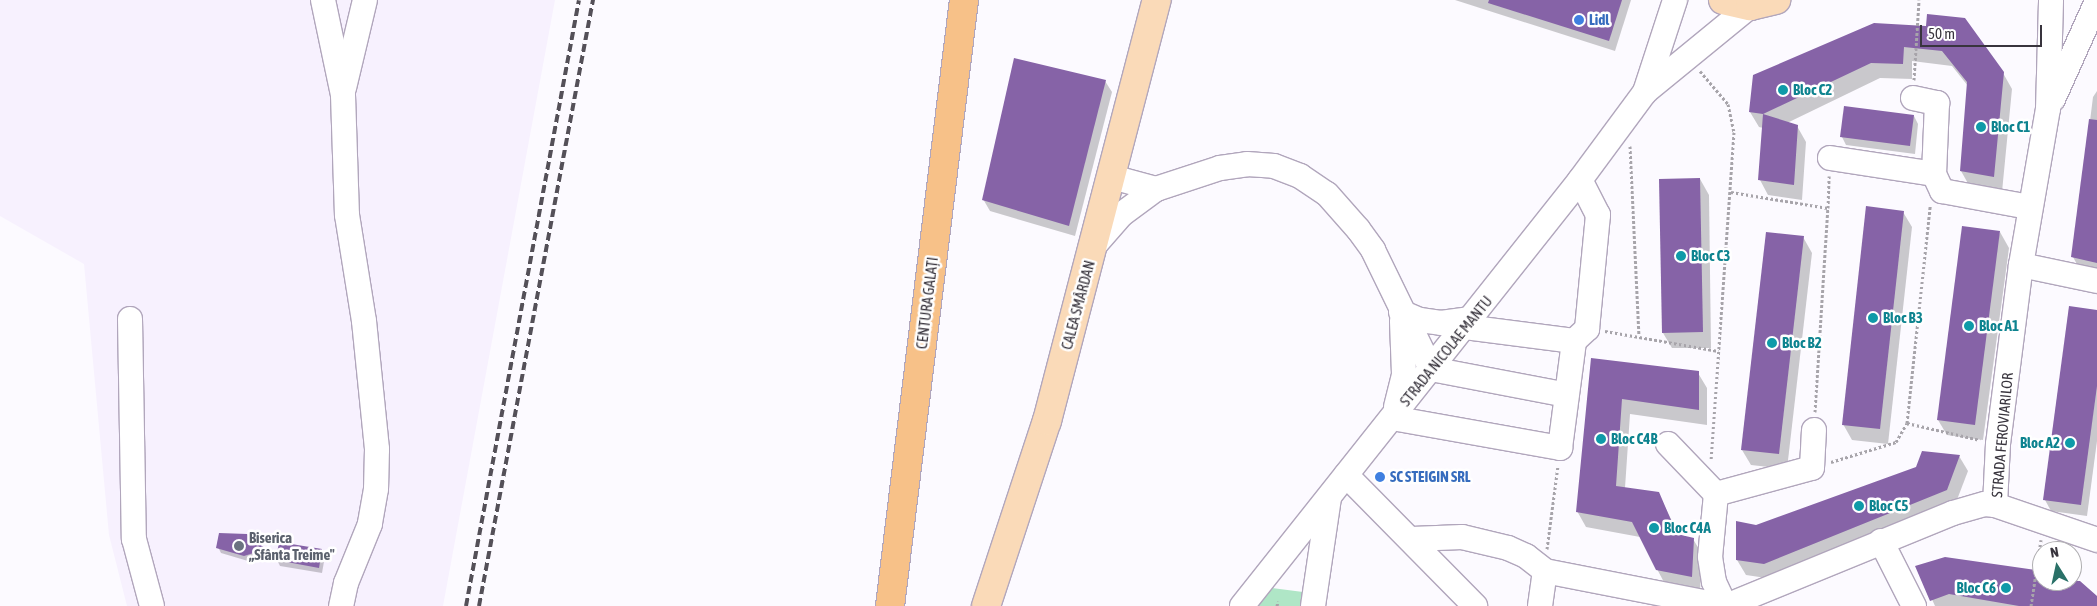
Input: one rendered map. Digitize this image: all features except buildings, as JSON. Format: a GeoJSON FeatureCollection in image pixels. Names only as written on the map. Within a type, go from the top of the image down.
{"type":"FeatureCollection","features":[{"type":"Feature","properties":{"kind":"highway","name":"CENTURA GALAȚI"},"geometry":{"type":"LineString","coordinates":[[890,606],[964,0]]}},
{"type":"Feature","properties":{"kind":"main road","name":"CALEA SMÂRDAN"},"geometry":{"type":"LineString","coordinates":[[986,606],[1047,421],[1157,0]]}},
{"type":"Feature","properties":{"kind":"main road"},"geometry":{"type":"LineString","coordinates":[[1723,0],[1763,3]]}},
{"type":"Feature","properties":{"kind":"street"},"geometry":{"type":"LineString","coordinates":[[323,0],[343,95],[347,215],[374,400],[377,469],[370,524],[346,583],[341,606]]}},
{"type":"Feature","properties":{"kind":"street"},"geometry":{"type":"LineString","coordinates":[[343,95],[365,0]]}},
{"type":"Feature","properties":{"kind":"street","name":"STRADA NICOLAE MANTU"},"geometry":{"type":"LineString","coordinates":[[1645,92],[1675,0]]}},
{"type":"Feature","properties":{"kind":"street","name":"STRADA FEROVIARILOR"},"geometry":{"type":"LineString","coordinates":[[1725,606],[1880,541],[1972,507],[1995,505],[1998,444],[2021,264],[2029,207],[2048,110],[2050,0]]}},
{"type":"Feature","properties":{"kind":"street","name":"STRADA FEROVIARILOR"},"geometry":{"type":"LineString","coordinates":[[2048,110],[2097,1]]}},
{"type":"Feature","properties":{"kind":"street","name":"STRADA NICOLAE MANTU"},"geometry":{"type":"LineString","coordinates":[[1242,606],[1432,369],[1580,180],[1645,92],[1763,3]]}},
{"type":"Feature","properties":{"kind":"street"},"geometry":{"type":"LineString","coordinates":[[1913,98],[1936,103],[1934,174],[1942,192],[2029,207]]}},
{"type":"Feature","properties":{"kind":"street"},"geometry":{"type":"LineString","coordinates":[[1830,158],[1934,174]]}},
{"type":"Feature","properties":{"kind":"street"},"geometry":{"type":"LineString","coordinates":[[1093,248],[1122,214],[1156,189],[1220,168],[1247,164],[1274,166],[1300,176],[1327,194],[1358,229],[1373,250],[1401,312],[1432,369],[1567,395]]}},
{"type":"Feature","properties":{"kind":"street"},"geometry":{"type":"LineString","coordinates":[[1112,177],[1156,189]]}},
{"type":"Feature","properties":{"kind":"street"},"geometry":{"type":"LineString","coordinates":[[1401,312],[1404,374],[1392,418],[1560,448],[1567,395],[1581,335],[1598,215],[1580,180]]}},
{"type":"Feature","properties":{"kind":"street"},"geometry":{"type":"LineString","coordinates":[[2021,264],[2097,281]]}},
{"type":"Feature","properties":{"kind":"street"},"geometry":{"type":"LineString","coordinates":[[1401,312],[1420,320],[1441,323],[1468,323],[1581,335]]}},
{"type":"Feature","properties":{"kind":"street"},"geometry":{"type":"LineString","coordinates":[[130,319],[134,539],[152,606]]}},
{"type":"Feature","properties":{"kind":"street"},"geometry":{"type":"LineString","coordinates":[[1713,490],[1812,468],[1814,430]]}},
{"type":"Feature","properties":{"kind":"street"},"geometry":{"type":"LineString","coordinates":[[1668,444],[1713,490],[1710,557],[1714,582],[1725,606]]}},
{"type":"Feature","properties":{"kind":"street"},"geometry":{"type":"LineString","coordinates":[[1346,475],[1412,539],[1475,606]]}},
{"type":"Feature","properties":{"kind":"street"},"geometry":{"type":"LineString","coordinates":[[1313,606],[1330,496]]}},
{"type":"Feature","properties":{"kind":"street"},"geometry":{"type":"LineString","coordinates":[[1995,505],[2097,540]]}},
{"type":"Feature","properties":{"kind":"street"},"geometry":{"type":"LineString","coordinates":[[1412,539],[1462,538],[1508,548],[1526,556],[1545,571],[1725,606]]}},
{"type":"Feature","properties":{"kind":"street"},"geometry":{"type":"LineString","coordinates":[[1880,541],[1914,606]]}},
{"type":"Feature","properties":{"kind":"street"},"geometry":{"type":"LineString","coordinates":[[1540,606],[1545,571]]}},
{"type":"Feature","properties":{"kind":"path"},"geometry":{"type":"LineString","coordinates":[[1913,98],[1919,0]]}},
{"type":"Feature","properties":{"kind":"path"},"geometry":{"type":"LineString","coordinates":[[1689,58],[1728,104],[1734,132],[1718,351],[1713,490]]}},
{"type":"Feature","properties":{"kind":"path"},"geometry":{"type":"LineString","coordinates":[[1628,113],[1639,335]]}},
{"type":"Feature","properties":{"kind":"path"},"geometry":{"type":"LineString","coordinates":[[1814,430],[1830,158]]}},
{"type":"Feature","properties":{"kind":"path"},"geometry":{"type":"LineString","coordinates":[[1812,468],[1896,442],[1908,423],[1934,174]]}},
{"type":"Feature","properties":{"kind":"path"},"geometry":{"type":"LineString","coordinates":[[1731,192],[1828,208]]}},
{"type":"Feature","properties":{"kind":"path"},"geometry":{"type":"LineString","coordinates":[[1581,335],[1639,335],[1718,351]]}},
{"type":"Feature","properties":{"kind":"path"},"geometry":{"type":"LineString","coordinates":[[1908,423],[1998,444]]}},
{"type":"Feature","properties":{"kind":"path"},"geometry":{"type":"LineString","coordinates":[[1545,571],[1560,448]]}},
{"type":"Feature","properties":{"kind":"path"},"geometry":{"type":"LineString","coordinates":[[2031,606],[2044,523]]}},
{"type":"Feature","properties":{"kind":"path"},"geometry":{"type":"LineString","coordinates":[[1277,606],[1278,601]]}},
{"type":"Feature","properties":{"kind":"shaded area"},"geometry":{"type":"Polygon","coordinates":[[[0,0],[555,0],[443,606],[127,606],[109,535],[84,264],[0,216],[0,0]]]}},
{"type":"Feature","properties":{"kind":"green space"},"geometry":{"type":"Polygon","coordinates":[[[1272,588],[1303,592],[1301,606],[1257,606],[1272,588]]]}},
{"type":"Feature","properties":{"kind":"railway"},"geometry":{"type":"LineString","coordinates":[[466,606],[579,0]]}},
{"type":"Feature","properties":{"kind":"railway"},"geometry":{"type":"LineString","coordinates":[[479,606],[593,0]]}},
{"type":"Feature","properties":{"kind":"place","name":"Lidl"},"geometry":{"type":"Point","coordinates":[1579,20]}},
{"type":"Feature","properties":{"kind":"place","name":"Bloc C2"},"geometry":{"type":"Point","coordinates":[1783,90]}},
{"type":"Feature","properties":{"kind":"place","name":"Bloc C1"},"geometry":{"type":"Point","coordinates":[1981,127]}},
{"type":"Feature","properties":{"kind":"place","name":"Bloc C3"},"geometry":{"type":"Point","coordinates":[1681,256]}},
{"type":"Feature","properties":{"kind":"place","name":"Bloc B3"},"geometry":{"type":"Point","coordinates":[1873,318]}},
{"type":"Feature","properties":{"kind":"place","name":"Bloc A1"},"geometry":{"type":"Point","coordinates":[1969,326]}},
{"type":"Feature","properties":{"kind":"place","name":"Bloc B2"},"geometry":{"type":"Point","coordinates":[1772,343]}},
{"type":"Feature","properties":{"kind":"place","name":"Bloc C4B"},"geometry":{"type":"Point","coordinates":[1601,439]}},
{"type":"Feature","properties":{"kind":"place","name":"Bloc A2"},"geometry":{"type":"Point","coordinates":[2070,443]}},
{"type":"Feature","properties":{"kind":"place","name":"SC STEIGIN SRL"},"geometry":{"type":"Point","coordinates":[1380,477]}},
{"type":"Feature","properties":{"kind":"place","name":"Bloc C5"},"geometry":{"type":"Point","coordinates":[1859,506]}},
{"type":"Feature","properties":{"kind":"place","name":"Bloc C4A"},"geometry":{"type":"Point","coordinates":[1654,528]}},
{"type":"Feature","properties":{"kind":"place","name":"Biserica „Sfânta Treime\""},"geometry":{"type":"Point","coordinates":[239,546]}},
{"type":"Feature","properties":{"kind":"place","name":"Bloc C6"},"geometry":{"type":"Point","coordinates":[2006,588]}}]}
